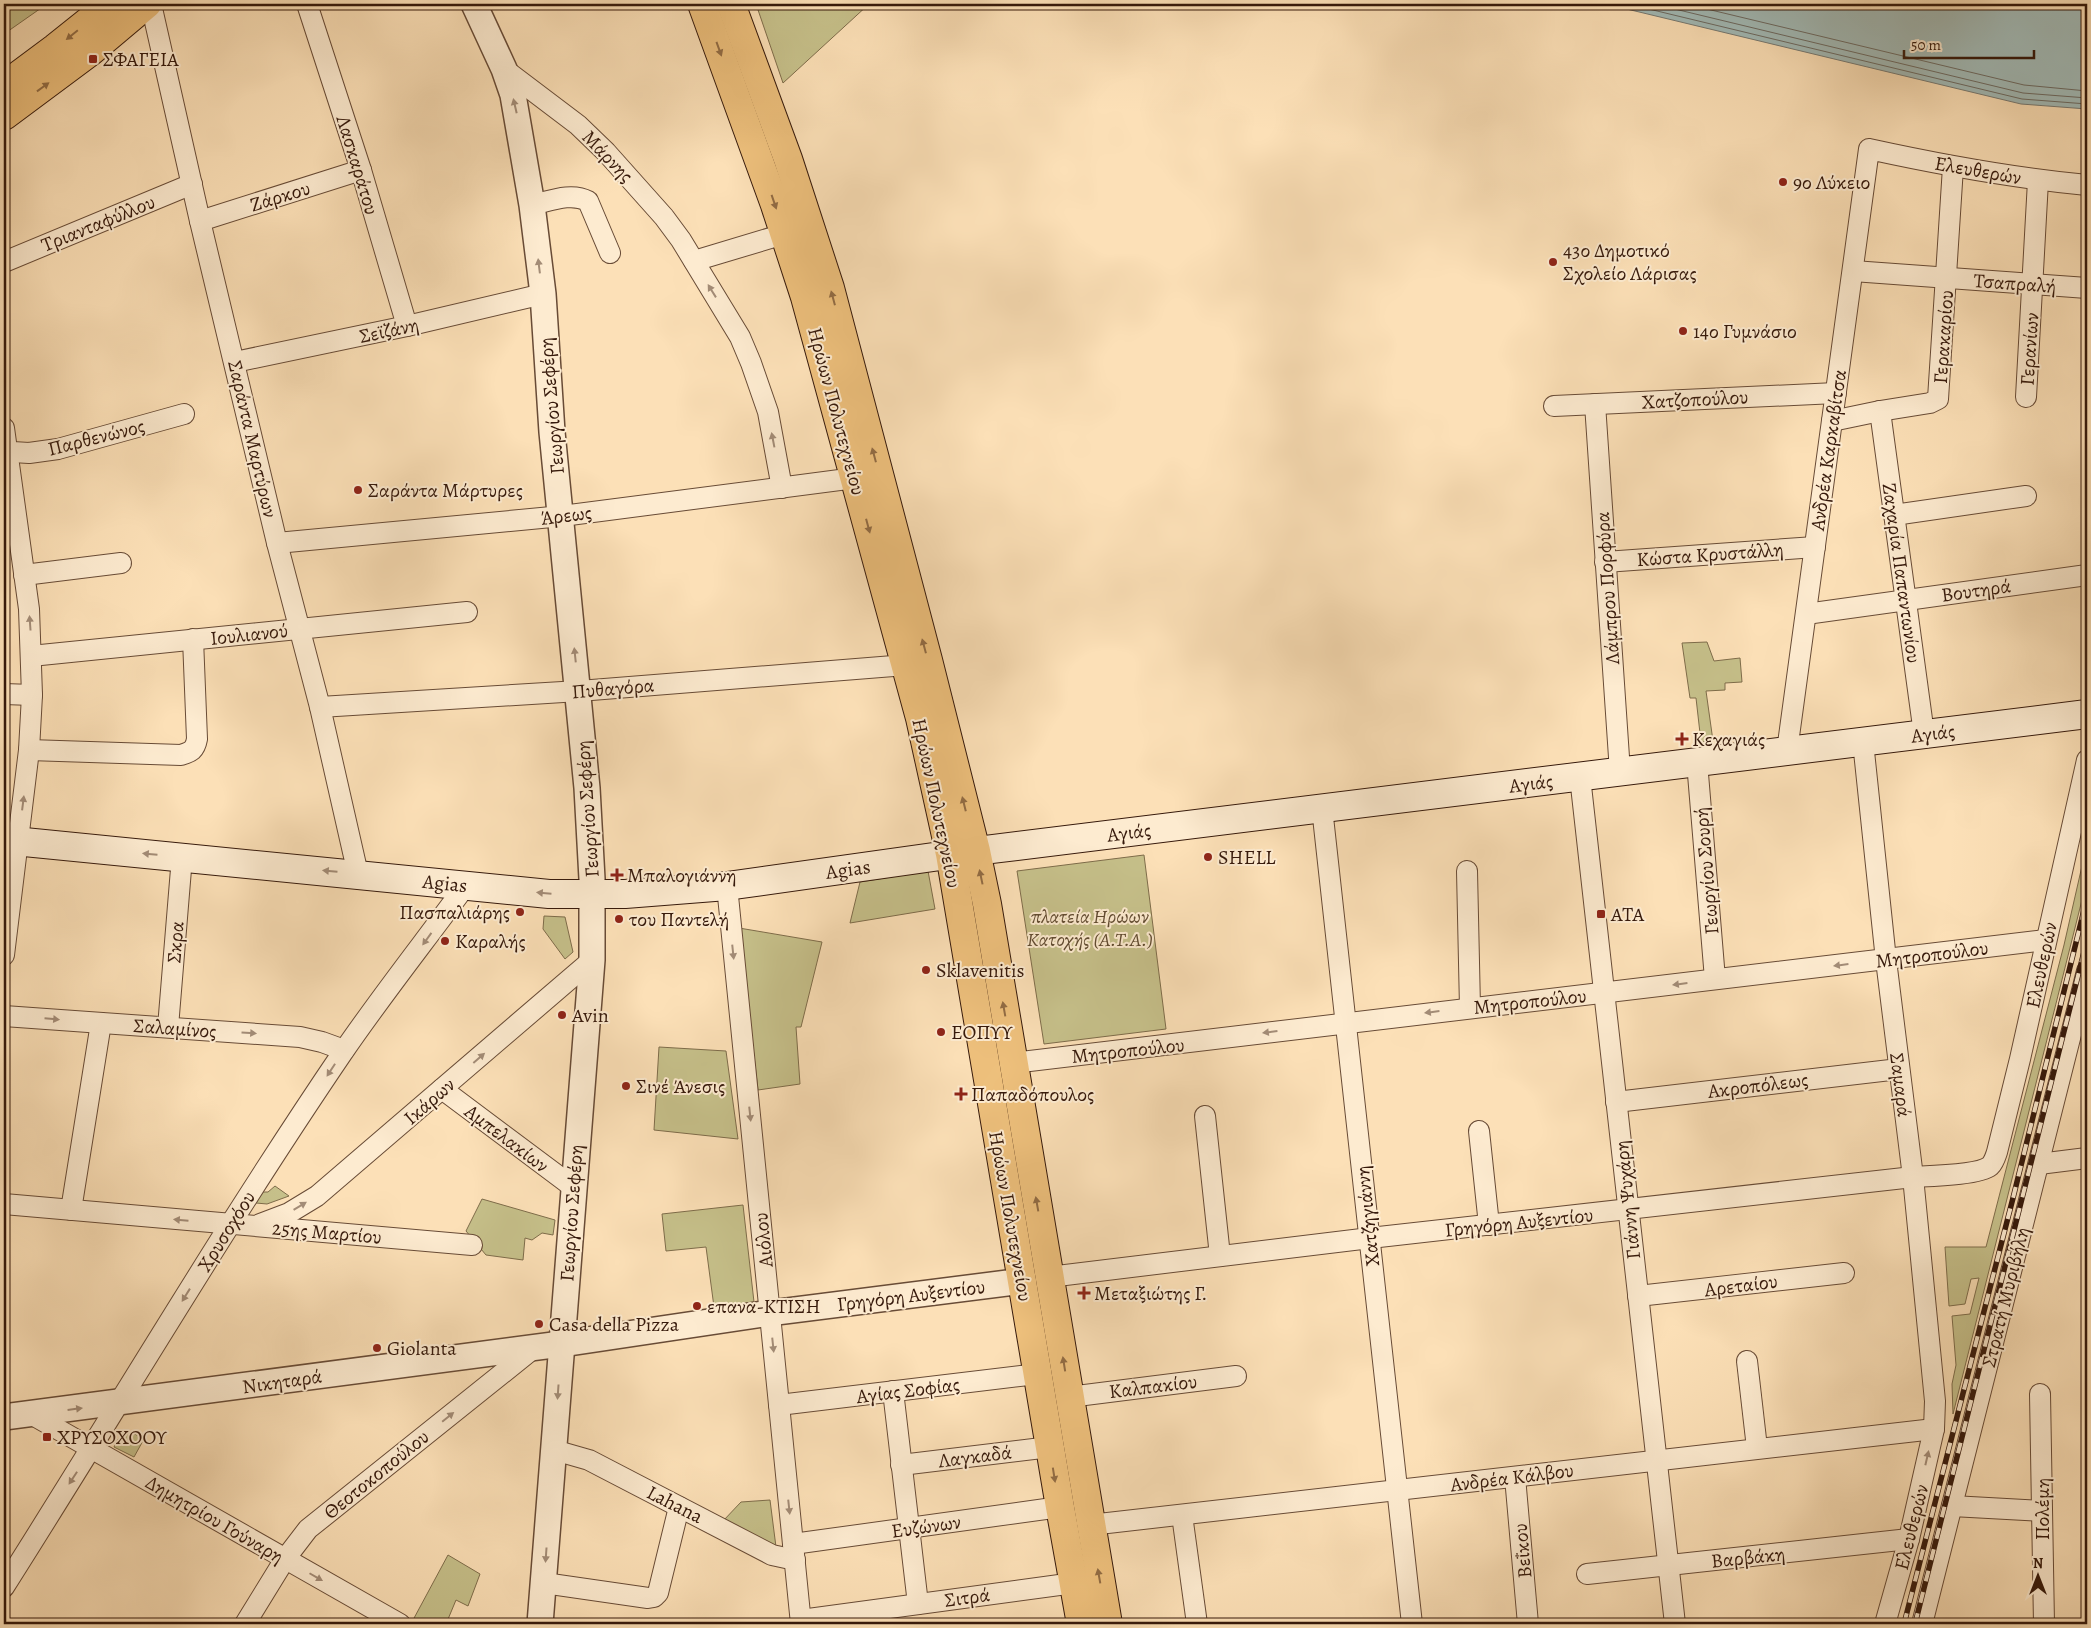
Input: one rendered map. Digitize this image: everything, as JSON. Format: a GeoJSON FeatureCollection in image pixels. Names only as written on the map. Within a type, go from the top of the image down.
{"type":"FeatureCollection","features":[{"type":"Feature","properties":{"kind":"main road"},"geometry":{"type":"LineString","coordinates":[[4,86],[110,4]]}},
{"type":"Feature","properties":{"kind":"main road"},"geometry":{"type":"LineString","coordinates":[[4,116],[90,52],[147,4]]}},
{"type":"Feature","properties":{"kind":"main road","name":"Ηρώων Πολυτεχνείου"},"geometry":{"type":"LineString","coordinates":[[702,4],[784,234],[817,338],[920,718],[963,853],[987,904],[1108,1624]]}},
{"type":"Feature","properties":{"kind":"main road","name":"Ηρώων Πολυτεχνείου"},"geometry":{"type":"LineString","coordinates":[[731,4],[788,159],[830,288],[928,660],[963,853],[1037,1374],[1081,1624]]}},
{"type":"Feature","properties":{"kind":"main road","name":"Αγιάς"},"geometry":{"type":"LineString","coordinates":[[963,853],[2087,714]]}},
{"type":"Feature","properties":{"kind":"main road","name":"Agias"},"geometry":{"type":"LineString","coordinates":[[11,841],[549,894],[592,895],[727,886],[963,853]]}},
{"type":"Feature","properties":{"kind":"street","name":"Σαράντα Μαρτύρων"},"geometry":{"type":"LineString","coordinates":[[151,4],[200,221],[277,543],[320,707],[358,874]]}},
{"type":"Feature","properties":{"kind":"street","name":"Λασκαράτου"},"geometry":{"type":"LineString","coordinates":[[307,4],[361,170],[407,326]]}},
{"type":"Feature","properties":{"kind":"street","name":"Γεωργίου Σεφέρη"},"geometry":{"type":"LineString","coordinates":[[474,4],[504,69],[517,112],[532,205],[542,294],[552,432],[579,691],[587,788],[592,895],[592,960],[540,1624]]}},
{"type":"Feature","properties":{"kind":"street","name":"Μάρνης"},"geometry":{"type":"LineString","coordinates":[[504,69],[578,125],[606,152],[664,217],[694,261],[740,337],[760,383],[768,412],[782,488]]}},
{"type":"Feature","properties":{"kind":"street","name":"Ελευθερών"},"geometry":{"type":"LineString","coordinates":[[1869,149],[1953,167],[2038,180],[2087,185]]}},
{"type":"Feature","properties":{"kind":"street","name":"Ανδρέα Καρκαβίτσα"},"geometry":{"type":"LineString","coordinates":[[1787,751],[1869,149]]}},
{"type":"Feature","properties":{"kind":"street","name":"Γερακαρίου"},"geometry":{"type":"LineString","coordinates":[[1832,421],[1930,403],[1938,399],[1953,167]]}},
{"type":"Feature","properties":{"kind":"street","name":"Ζάρκου"},"geometry":{"type":"LineString","coordinates":[[200,221],[361,170]]}},
{"type":"Feature","properties":{"kind":"street","name":"Γερανίων"},"geometry":{"type":"LineString","coordinates":[[2026,397],[2038,180]]}},
{"type":"Feature","properties":{"kind":"street","name":"Τριανταφύλλου"},"geometry":{"type":"LineString","coordinates":[[4,262],[192,184]]}},
{"type":"Feature","properties":{"kind":"street"},"geometry":{"type":"LineString","coordinates":[[532,205],[570,197],[580,197],[588,201],[610,253]]}},
{"type":"Feature","properties":{"kind":"street"},"geometry":{"type":"LineString","coordinates":[[694,261],[784,234]]}},
{"type":"Feature","properties":{"kind":"street","name":"Τσαπραλή"},"geometry":{"type":"LineString","coordinates":[[1853,271],[2087,288]]}},
{"type":"Feature","properties":{"kind":"street","name":"Σεϊζάνη"},"geometry":{"type":"LineString","coordinates":[[235,362],[407,326],[542,294]]}},
{"type":"Feature","properties":{"kind":"street","name":"Χατζοπούλου"},"geometry":{"type":"LineString","coordinates":[[1554,406],[1836,393]]}},
{"type":"Feature","properties":{"kind":"street","name":"Λάμπρου Πορφύρα"},"geometry":{"type":"LineString","coordinates":[[1595,404],[1620,772]]}},
{"type":"Feature","properties":{"kind":"street","name":"Ζαχαρία Παπαντωνίου"},"geometry":{"type":"LineString","coordinates":[[1880,411],[1924,734]]}},
{"type":"Feature","properties":{"kind":"street","name":"Παρθενώνος"},"geometry":{"type":"LineString","coordinates":[[5,448],[13,452],[29,453],[58,448],[184,414]]}},
{"type":"Feature","properties":{"kind":"street"},"geometry":{"type":"LineString","coordinates":[[4,428],[5,448],[29,610],[32,695],[29,750],[11,841],[4,955]]}},
{"type":"Feature","properties":{"kind":"street","name":"Άρεως"},"geometry":{"type":"LineString","coordinates":[[277,543],[562,516],[855,478]]}},
{"type":"Feature","properties":{"kind":"street"},"geometry":{"type":"LineString","coordinates":[[1894,515],[2026,496]]}},
{"type":"Feature","properties":{"kind":"street","name":"Κώστα Κρυστάλλη"},"geometry":{"type":"LineString","coordinates":[[1605,562],[1815,547]]}},
{"type":"Feature","properties":{"kind":"street"},"geometry":{"type":"LineString","coordinates":[[24,574],[122,563]]}},
{"type":"Feature","properties":{"kind":"street","name":"Βουτηρά"},"geometry":{"type":"LineString","coordinates":[[1806,614],[2087,575]]}},
{"type":"Feature","properties":{"kind":"street","name":"Ιουλιανού"},"geometry":{"type":"LineString","coordinates":[[31,656],[467,612]]}},
{"type":"Feature","properties":{"kind":"street"},"geometry":{"type":"LineString","coordinates":[[29,750],[181,755],[192,751],[196,746],[197,739],[193,640]]}},
{"type":"Feature","properties":{"kind":"street","name":"Πυθαγόρα"},"geometry":{"type":"LineString","coordinates":[[320,707],[579,691],[906,665]]}},
{"type":"Feature","properties":{"kind":"street"},"geometry":{"type":"LineString","coordinates":[[4,694],[32,695]]}},
{"type":"Feature","properties":{"kind":"street","name":"Σαμαρά"},"geometry":{"type":"LineString","coordinates":[[1863,742],[1934,1388],[1934,1429]]}},
{"type":"Feature","properties":{"kind":"street","name":"Ελευθερών"},"geometry":{"type":"LineString","coordinates":[[1988,1167],[1994,1161],[1997,1152],[2020,1058],[2087,760]]}},
{"type":"Feature","properties":{"kind":"street","name":"Γεωργίου Σουρή"},"geometry":{"type":"LineString","coordinates":[[1697,762],[1715,980]]}},
{"type":"Feature","properties":{"kind":"street","name":"Γιάννη Ψυχάρη"},"geometry":{"type":"LineString","coordinates":[[1580,777],[1675,1624]]}},
{"type":"Feature","properties":{"kind":"street","name":"Χατζηγιάννη"},"geometry":{"type":"LineString","coordinates":[[1322,808],[1412,1624]]}},
{"type":"Feature","properties":{"kind":"street","name":"Σκρα"},"geometry":{"type":"LineString","coordinates":[[168,1027],[182,857]]}},
{"type":"Feature","properties":{"kind":"street"},"geometry":{"type":"LineString","coordinates":[[1467,871],[1470,1008]]}},
{"type":"Feature","properties":{"kind":"street","name":"Χρυσοχόου"},"geometry":{"type":"LineString","coordinates":[[4,1587],[92,1449],[230,1224],[344,1050],[466,886]]}},
{"type":"Feature","properties":{"kind":"street","name":"Αιόλου"},"geometry":{"type":"LineString","coordinates":[[727,886],[801,1622]]}},
{"type":"Feature","properties":{"kind":"street","name":"Μητροπούλου"},"geometry":{"type":"LineString","coordinates":[[1014,1062],[1171,1045],[1345,1022],[2046,940]]}},
{"type":"Feature","properties":{"kind":"street","name":"Ικάρων"},"geometry":{"type":"LineString","coordinates":[[256,1226],[289,1212],[317,1196],[592,960]]}},
{"type":"Feature","properties":{"kind":"street","name":"Στρατή Μυριβήλη"},"geometry":{"type":"LineString","coordinates":[[1922,1624],[2087,970]]}},
{"type":"Feature","properties":{"kind":"street","name":"Σαλαμίνος"},"geometry":{"type":"LineString","coordinates":[[4,1016],[300,1037],[344,1050]]}},
{"type":"Feature","properties":{"kind":"street"},"geometry":{"type":"LineString","coordinates":[[71,1210],[101,1023]]}},
{"type":"Feature","properties":{"kind":"street","name":"Ακροπόλεως"},"geometry":{"type":"LineString","coordinates":[[1616,1102],[1899,1069]]}},
{"type":"Feature","properties":{"kind":"street","name":"Αμπελακίων"},"geometry":{"type":"LineString","coordinates":[[442,1089],[573,1187]]}},
{"type":"Feature","properties":{"kind":"street"},"geometry":{"type":"LineString","coordinates":[[1205,1116],[1220,1256]]}},
{"type":"Feature","properties":{"kind":"street"},"geometry":{"type":"LineString","coordinates":[[1479,1131],[1489,1225]]}},
{"type":"Feature","properties":{"kind":"street"},"geometry":{"type":"LineString","coordinates":[[2039,1164],[2087,1158]]}},
{"type":"Feature","properties":{"kind":"street","name":"Γρηγόρη Αυξεντίου"},"geometry":{"type":"LineString","coordinates":[[1049,1277],[1370,1238],[1912,1177],[1977,1172],[1988,1167]]}},
{"type":"Feature","properties":{"kind":"street","name":"25ης Μαρτίου"},"geometry":{"type":"LineString","coordinates":[[4,1204],[472,1245]]}},
{"type":"Feature","properties":{"kind":"street","name":"Αρεταίου"},"geometry":{"type":"LineString","coordinates":[[1638,1296],[1844,1273]]}},
{"type":"Feature","properties":{"kind":"street","name":"Γρηγόρη Αυξεντίου"},"geometry":{"type":"LineString","coordinates":[[561,1344],[770,1313],[1023,1281]]}},
{"type":"Feature","properties":{"kind":"street","name":"Νικηταρά"},"geometry":{"type":"LineString","coordinates":[[4,1417],[120,1404],[561,1344]]}},
{"type":"Feature","properties":{"kind":"street","name":"Θεοτοκοπούλου"},"geometry":{"type":"LineString","coordinates":[[245,1624],[285,1559],[308,1529],[534,1348]]}},
{"type":"Feature","properties":{"kind":"street"},"geometry":{"type":"LineString","coordinates":[[1747,1361],[1757,1448]]}},
{"type":"Feature","properties":{"kind":"street","name":"Αγίας Σοφίας"},"geometry":{"type":"LineString","coordinates":[[779,1405],[1037,1374]]}},
{"type":"Feature","properties":{"kind":"street","name":"Καλπακίου"},"geometry":{"type":"LineString","coordinates":[[1069,1397],[1236,1376]]}},
{"type":"Feature","properties":{"kind":"street"},"geometry":{"type":"LineString","coordinates":[[893,1391],[918,1604]]}},
{"type":"Feature","properties":{"kind":"street","name":"Πολέμη"},"geometry":{"type":"LineString","coordinates":[[2040,1394],[2044,1624]]}},
{"type":"Feature","properties":{"kind":"street","name":"Δημητρίου Γούναρη"},"geometry":{"type":"LineString","coordinates":[[31,1414],[400,1624]]}},
{"type":"Feature","properties":{"kind":"street","name":"Ελευθερών"},"geometry":{"type":"LineString","coordinates":[[1885,1624],[1909,1539],[1934,1429]]}},
{"type":"Feature","properties":{"kind":"street","name":"Ανδρέα Κάλβου"},"geometry":{"type":"LineString","coordinates":[[1090,1525],[1934,1429]]}},
{"type":"Feature","properties":{"kind":"street","name":"Λαγκαδά"},"geometry":{"type":"LineString","coordinates":[[901,1465],[1050,1447]]}},
{"type":"Feature","properties":{"kind":"street","name":"Lahana"},"geometry":{"type":"LineString","coordinates":[[554,1450],[589,1460],[772,1555],[794,1552]]}},
{"type":"Feature","properties":{"kind":"street","name":"Βεΐκου"},"geometry":{"type":"LineString","coordinates":[[1515,1477],[1528,1624]]}},
{"type":"Feature","properties":{"kind":"street"},"geometry":{"type":"LineString","coordinates":[[1952,1506],[2041,1511]]}},
{"type":"Feature","properties":{"kind":"street"},"geometry":{"type":"LineString","coordinates":[[544,1583],[648,1598],[656,1596],[679,1507]]}},
{"type":"Feature","properties":{"kind":"street","name":"Ευζώνων"},"geometry":{"type":"LineString","coordinates":[[794,1552],[909,1528],[1060,1507]]}},
{"type":"Feature","properties":{"kind":"street"},"geometry":{"type":"LineString","coordinates":[[1182,1514],[1197,1624]]}},
{"type":"Feature","properties":{"kind":"street","name":"Βαρβάκη"},"geometry":{"type":"LineString","coordinates":[[1587,1574],[1909,1539]]}},
{"type":"Feature","properties":{"kind":"street","name":"Σιτρά"},"geometry":{"type":"LineString","coordinates":[[801,1622],[1074,1583]]}},
{"type":"Feature","properties":{"kind":"green space"},"geometry":{"type":"Polygon","coordinates":[[[4,4],[43,4],[44,6],[4,34],[4,4]]]}},
{"type":"Feature","properties":{"kind":"green space"},"geometry":{"type":"Polygon","coordinates":[[[756,4],[869,4],[783,83],[756,4]]]}},
{"type":"Feature","properties":{"kind":"green space"},"geometry":{"type":"Polygon","coordinates":[[[1707,642],[1714,661],[1740,658],[1742,682],[1725,683],[1725,690],[1706,691],[1713,741],[1701,742],[1696,698],[1690,698],[1682,643],[1707,642]]]}},
{"type":"Feature","properties":{"kind":"green space"},"geometry":{"type":"Polygon","coordinates":[[[2087,844],[2087,880],[1953,1414],[1952,1384],[1956,1365],[1952,1316],[1970,1314],[1979,1278],[1971,1279],[1965,1304],[1949,1306],[1945,1247],[1986,1247],[2064,945],[2087,844]]]}},
{"type":"Feature","properties":{"kind":"green space","name":"πλατεία Ηρώων Κατοχής (Α.Τ.Α.)"},"geometry":{"type":"Polygon","coordinates":[[[1144,855],[1166,1029],[1044,1044],[1017,871],[1144,855]]]}},
{"type":"Feature","properties":{"kind":"green space"},"geometry":{"type":"Polygon","coordinates":[[[928,871],[935,909],[850,923],[860,882],[928,871]]]}},
{"type":"Feature","properties":{"kind":"green space"},"geometry":{"type":"Polygon","coordinates":[[[544,916],[565,917],[573,952],[565,959],[543,929],[544,916]]]}},
{"type":"Feature","properties":{"kind":"green space"},"geometry":{"type":"Polygon","coordinates":[[[739,928],[822,942],[801,1027],[796,1027],[800,1084],[758,1090],[739,928]]]}},
{"type":"Feature","properties":{"kind":"green space"},"geometry":{"type":"Polygon","coordinates":[[[659,1047],[726,1051],[738,1139],[654,1130],[659,1047]]]}},
{"type":"Feature","properties":{"kind":"green space"},"geometry":{"type":"Polygon","coordinates":[[[275,1186],[289,1196],[267,1204],[256,1203],[262,1192],[268,1192],[275,1186]]]}},
{"type":"Feature","properties":{"kind":"green space"},"geometry":{"type":"Polygon","coordinates":[[[482,1199],[555,1220],[553,1235],[542,1233],[532,1240],[525,1238],[523,1260],[486,1255],[466,1231],[482,1199]]]}},
{"type":"Feature","properties":{"kind":"green space"},"geometry":{"type":"Polygon","coordinates":[[[743,1205],[754,1302],[714,1307],[706,1247],[666,1251],[662,1214],[743,1205]]]}},
{"type":"Feature","properties":{"kind":"green space"},"geometry":{"type":"Polygon","coordinates":[[[131,1432],[144,1439],[134,1457],[114,1447],[117,1440],[131,1432]]]}},
{"type":"Feature","properties":{"kind":"green space"},"geometry":{"type":"Polygon","coordinates":[[[770,1500],[776,1547],[723,1521],[741,1502],[770,1500]]]}},
{"type":"Feature","properties":{"kind":"green space"},"geometry":{"type":"Polygon","coordinates":[[[448,1555],[480,1574],[468,1606],[456,1600],[446,1624],[420,1624],[413,1620],[448,1555]]]}},
{"type":"Feature","properties":{"kind":"water"},"geometry":{"type":"Polygon","coordinates":[[[1606,4],[2087,4],[2087,109],[2021,104],[1606,4]]]}},
{"type":"Feature","properties":{"kind":"railway"},"geometry":{"type":"LineString","coordinates":[[1904,1624],[2013,1198],[2087,898]]}},
{"type":"Feature","properties":{"kind":"railway"},"geometry":{"type":"LineString","coordinates":[[1915,1624],[2087,940]]}},
{"type":"Feature","properties":{"kind":"place","name":"ΣΦΑΓΕΙΑ"},"geometry":{"type":"Point","coordinates":[93,59]}},
{"type":"Feature","properties":{"kind":"place","name":"9ο Λύκειο"},"geometry":{"type":"Point","coordinates":[1783,182]}},
{"type":"Feature","properties":{"kind":"place","name":"43ο Δημοτικό Σχολείο Λάρισας"},"geometry":{"type":"Point","coordinates":[1553,262]}},
{"type":"Feature","properties":{"kind":"place","name":"14ο Γυμνάσιο"},"geometry":{"type":"Point","coordinates":[1683,331]}},
{"type":"Feature","properties":{"kind":"place","name":"Σαράντα Μάρτυρες"},"geometry":{"type":"Point","coordinates":[358,490]}},
{"type":"Feature","properties":{"kind":"place","name":"Κεχαγιάς"},"geometry":{"type":"Point","coordinates":[1682,739]}},
{"type":"Feature","properties":{"kind":"place","name":"SHELL"},"geometry":{"type":"Point","coordinates":[1208,857]}},
{"type":"Feature","properties":{"kind":"place","name":"Μπαλογιάννη"},"geometry":{"type":"Point","coordinates":[617,875]}},
{"type":"Feature","properties":{"kind":"place","name":"Πασπαλιάρης"},"geometry":{"type":"Point","coordinates":[520,912]}},
{"type":"Feature","properties":{"kind":"place","name":"ΑΤΑ"},"geometry":{"type":"Point","coordinates":[1601,914]}},
{"type":"Feature","properties":{"kind":"place","name":"του Παντελή"},"geometry":{"type":"Point","coordinates":[619,919]}},
{"type":"Feature","properties":{"kind":"place","name":"Καραλής"},"geometry":{"type":"Point","coordinates":[445,941]}},
{"type":"Feature","properties":{"kind":"place","name":"Sklavenitis"},"geometry":{"type":"Point","coordinates":[926,970]}},
{"type":"Feature","properties":{"kind":"place","name":"Avin"},"geometry":{"type":"Point","coordinates":[562,1015]}},
{"type":"Feature","properties":{"kind":"place","name":"ΕΟΠΥΥ"},"geometry":{"type":"Point","coordinates":[941,1032]}},
{"type":"Feature","properties":{"kind":"place","name":"Σινέ Άνεσις"},"geometry":{"type":"Point","coordinates":[626,1086]}},
{"type":"Feature","properties":{"kind":"place","name":"Παπαδόπουλος"},"geometry":{"type":"Point","coordinates":[961,1094]}},
{"type":"Feature","properties":{"kind":"place","name":"Μεταξιώτης Γ."},"geometry":{"type":"Point","coordinates":[1084,1293]}},
{"type":"Feature","properties":{"kind":"place","name":"επανα-ΚΤΙΣΗ"},"geometry":{"type":"Point","coordinates":[697,1306]}},
{"type":"Feature","properties":{"kind":"place","name":"Casa della Pizza"},"geometry":{"type":"Point","coordinates":[539,1324]}},
{"type":"Feature","properties":{"kind":"place","name":"Giolanta"},"geometry":{"type":"Point","coordinates":[377,1348]}},
{"type":"Feature","properties":{"kind":"place","name":"ΧΡΥΣΟΧΟΟΥ"},"geometry":{"type":"Point","coordinates":[47,1437]}}]}
